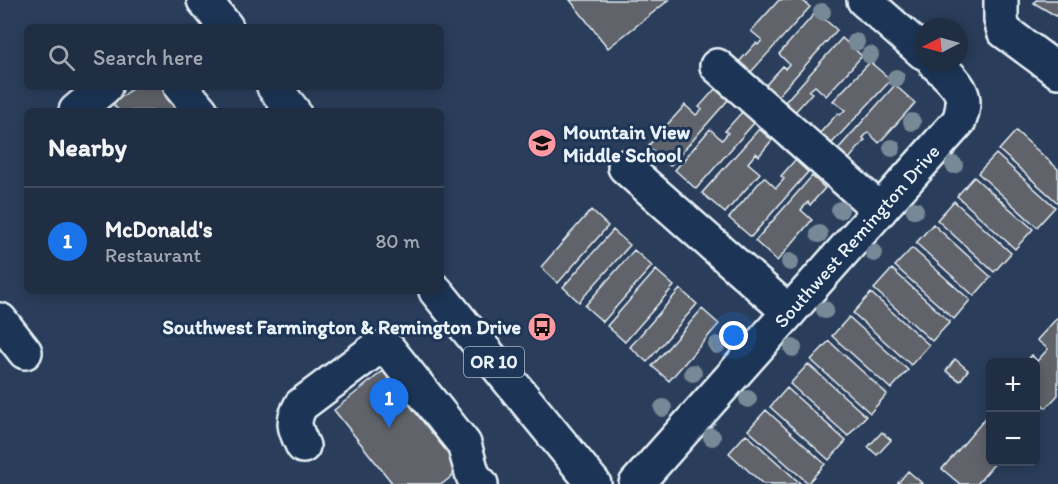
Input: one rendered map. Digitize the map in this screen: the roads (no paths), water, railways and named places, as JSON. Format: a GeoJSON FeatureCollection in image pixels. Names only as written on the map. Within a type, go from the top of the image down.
{"type":"FeatureCollection","features":[{"type":"Feature","properties":{"kind":"street"},"geometry":{"type":"LineString","coordinates":[[204,0],[224,24]]}},
{"type":"Feature","properties":{"kind":"street"},"geometry":{"type":"LineString","coordinates":[[864,0],[914,44]]}},
{"type":"Feature","properties":{"kind":"street"},"geometry":{"type":"LineString","coordinates":[[1001,0],[1001,20],[1004,31],[1058,71]]}},
{"type":"Feature","properties":{"kind":"street"},"geometry":{"type":"LineString","coordinates":[[717,66],[880,210]]}},
{"type":"Feature","properties":{"kind":"street","name":"Southwest Remington Drive"},"geometry":{"type":"LineString","coordinates":[[636,484],[959,121],[963,111],[962,93],[945,72]]}},
{"type":"Feature","properties":{"kind":"street"},"geometry":{"type":"LineString","coordinates":[[80,108],[101,90]]}},
{"type":"Feature","properties":{"kind":"street"},"geometry":{"type":"LineString","coordinates":[[184,90],[198,108]]}},
{"type":"Feature","properties":{"kind":"street"},"geometry":{"type":"LineString","coordinates":[[276,90],[291,108]]}},
{"type":"Feature","properties":{"kind":"street"},"geometry":{"type":"LineString","coordinates":[[625,167],[789,312]]}},
{"type":"Feature","properties":{"kind":"street","name":"OR 10"},"geometry":{"type":"LineString","coordinates":[[438,294],[594,484]]}},
{"type":"Feature","properties":{"kind":"street"},"geometry":{"type":"LineString","coordinates":[[0,321],[25,351]]}},
{"type":"Feature","properties":{"kind":"street"},"geometry":{"type":"LineString","coordinates":[[303,446],[296,430],[295,417],[301,405],[374,351],[389,350],[464,444],[475,481]]}},
{"type":"Feature","properties":{"kind":"place","name":"Mountain View Middle School"},"geometry":{"type":"Point","coordinates":[542,143]}},
{"type":"Feature","properties":{"kind":"place","name":"Southwest Farmington & Remington Drive"},"geometry":{"type":"Point","coordinates":[542,327]}},
{"type":"Feature","properties":{"kind":"place","name":"McDonald's"},"geometry":{"type":"Point","coordinates":[389,428]}}]}
